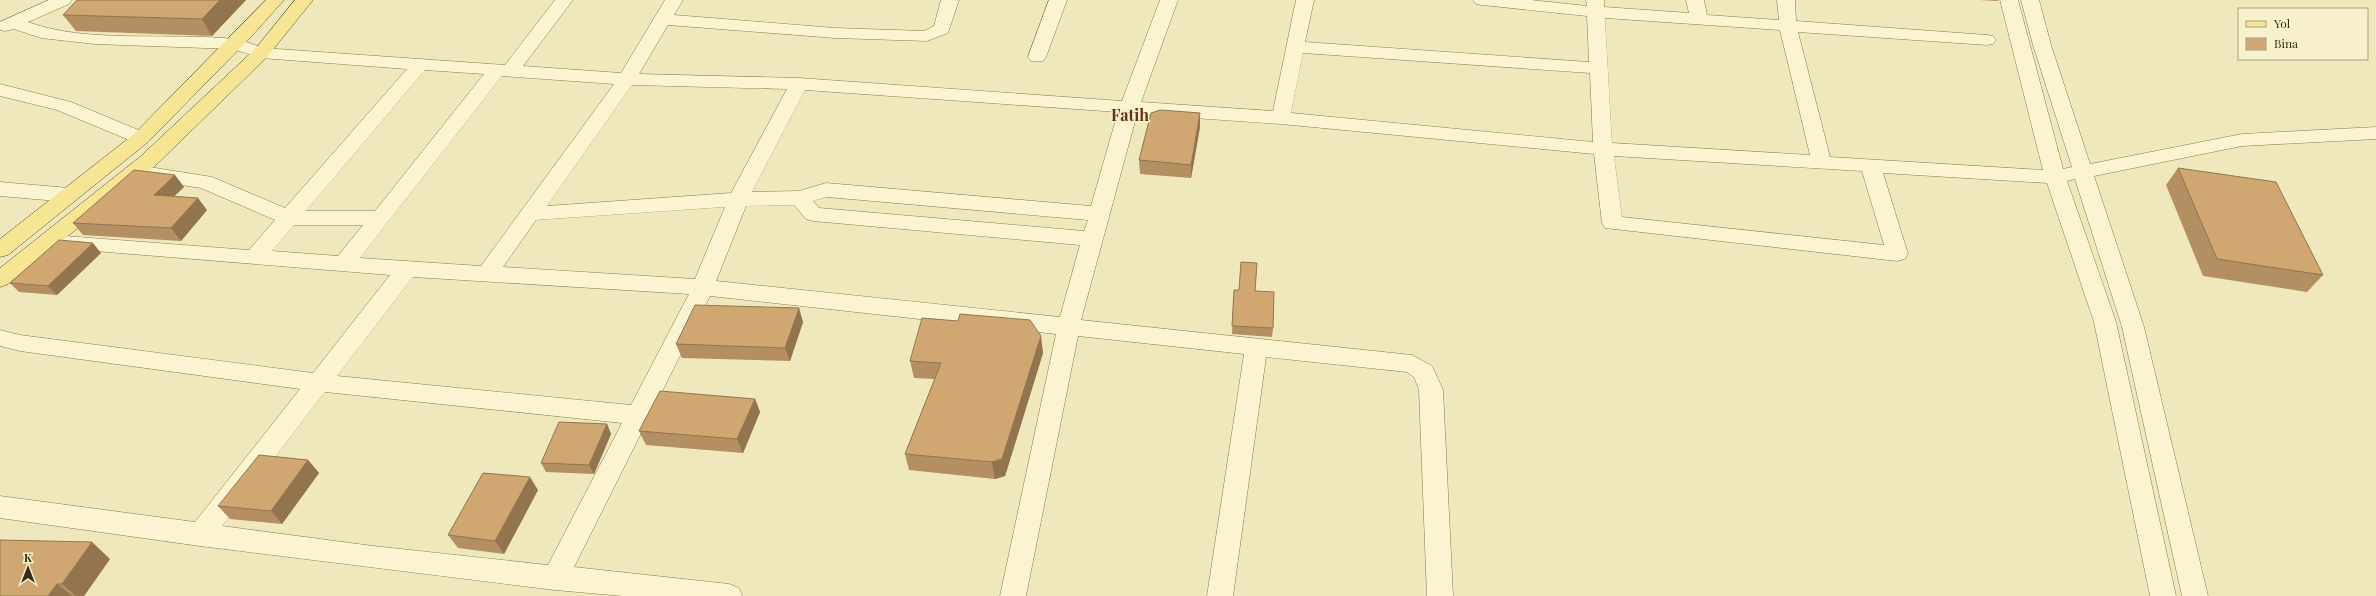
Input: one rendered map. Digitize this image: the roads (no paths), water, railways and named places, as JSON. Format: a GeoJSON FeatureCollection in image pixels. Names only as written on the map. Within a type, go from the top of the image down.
{"type":"FeatureCollection","features":[{"type":"Feature","properties":{"kind":"main road"},"geometry":{"type":"LineString","coordinates":[[0,250],[141,138],[235,44],[274,0]]}},
{"type":"Feature","properties":{"kind":"main road"},"geometry":{"type":"LineString","coordinates":[[0,279],[45,241],[134,172],[261,53],[304,0]]}},
{"type":"Feature","properties":{"kind":"street"},"geometry":{"type":"LineString","coordinates":[[6,25],[63,0]]}},
{"type":"Feature","properties":{"kind":"street"},"geometry":{"type":"LineString","coordinates":[[344,264],[380,218],[564,0]]}},
{"type":"Feature","properties":{"kind":"street"},"geometry":{"type":"LineString","coordinates":[[487,274],[627,79],[674,0]]}},
{"type":"Feature","properties":{"kind":"street"},"geometry":{"type":"LineString","coordinates":[[663,19],[835,33],[927,36],[942,29],[950,0]]}},
{"type":"Feature","properties":{"kind":"street"},"geometry":{"type":"LineString","coordinates":[[1037,57],[1058,0]]}},
{"type":"Feature","properties":{"kind":"street"},"geometry":{"type":"LineString","coordinates":[[1013,596],[1068,328],[1129,108],[1169,0]]}},
{"type":"Feature","properties":{"kind":"street"},"geometry":{"type":"LineString","coordinates":[[1281,118],[1305,0]]}},
{"type":"Feature","properties":{"kind":"street"},"geometry":{"type":"LineString","coordinates":[[1695,0],[1698,20]]}},
{"type":"Feature","properties":{"kind":"street"},"geometry":{"type":"LineString","coordinates":[[1786,0],[1788,26],[1822,164]]}},
{"type":"Feature","properties":{"kind":"street"},"geometry":{"type":"LineString","coordinates":[[2009,0],[2055,177],[2105,322],[2163,596]]}},
{"type":"Feature","properties":{"kind":"street"},"geometry":{"type":"LineString","coordinates":[[2030,0],[2082,172],[2133,327],[2195,596]]}},
{"type":"Feature","properties":{"kind":"street"},"geometry":{"type":"LineString","coordinates":[[1493,1],[1595,6],[1698,20],[1987,40]]}},
{"type":"Feature","properties":{"kind":"street"},"geometry":{"type":"LineString","coordinates":[[1595,6],[1603,149],[1612,223],[1896,254],[1871,167]]}},
{"type":"Feature","properties":{"kind":"street"},"geometry":{"type":"LineString","coordinates":[[6,25],[41,33],[95,39],[235,44],[261,53],[627,79],[799,84],[1281,118],[1603,149],[1822,164],[2055,177],[2242,140],[2376,133]]}},
{"type":"Feature","properties":{"kind":"street"},"geometry":{"type":"LineString","coordinates":[[1295,47],[1598,68]]}},
{"type":"Feature","properties":{"kind":"street"},"geometry":{"type":"LineString","coordinates":[[256,257],[421,64]]}},
{"type":"Feature","properties":{"kind":"street"},"geometry":{"type":"LineString","coordinates":[[555,578],[703,287],[738,200],[799,84]]}},
{"type":"Feature","properties":{"kind":"street"},"geometry":{"type":"LineString","coordinates":[[0,90],[64,106],[141,138]]}},
{"type":"Feature","properties":{"kind":"street"},"geometry":{"type":"LineString","coordinates":[[134,172],[205,182],[289,218],[380,218]]}},
{"type":"Feature","properties":{"kind":"street"},"geometry":{"type":"LineString","coordinates":[[0,189],[70,195]]}},
{"type":"Feature","properties":{"kind":"street"},"geometry":{"type":"LineString","coordinates":[[530,214],[738,200],[800,198],[826,190],[1099,214]]}},
{"type":"Feature","properties":{"kind":"street"},"geometry":{"type":"LineString","coordinates":[[800,198],[813,214],[1092,238]]}},
{"type":"Feature","properties":{"kind":"street"},"geometry":{"type":"LineString","coordinates":[[45,241],[407,269],[703,287],[1068,328],[1412,364],[1424,372],[1431,390],[1440,596]]}},
{"type":"Feature","properties":{"kind":"street"},"geometry":{"type":"LineString","coordinates":[[200,535],[407,269]]}},
{"type":"Feature","properties":{"kind":"street"},"geometry":{"type":"LineString","coordinates":[[0,338],[20,343],[318,383],[550,408],[638,415]]}},
{"type":"Feature","properties":{"kind":"street"},"geometry":{"type":"LineString","coordinates":[[1220,596],[1256,348]]}},
{"type":"Feature","properties":{"kind":"street"},"geometry":{"type":"LineString","coordinates":[[0,507],[200,535],[555,578],[729,596]]}},
{"type":"Feature","properties":{"kind":"district","name":"Fatih"},"geometry":{"type":"Point","coordinates":[1130,115]}}]}
